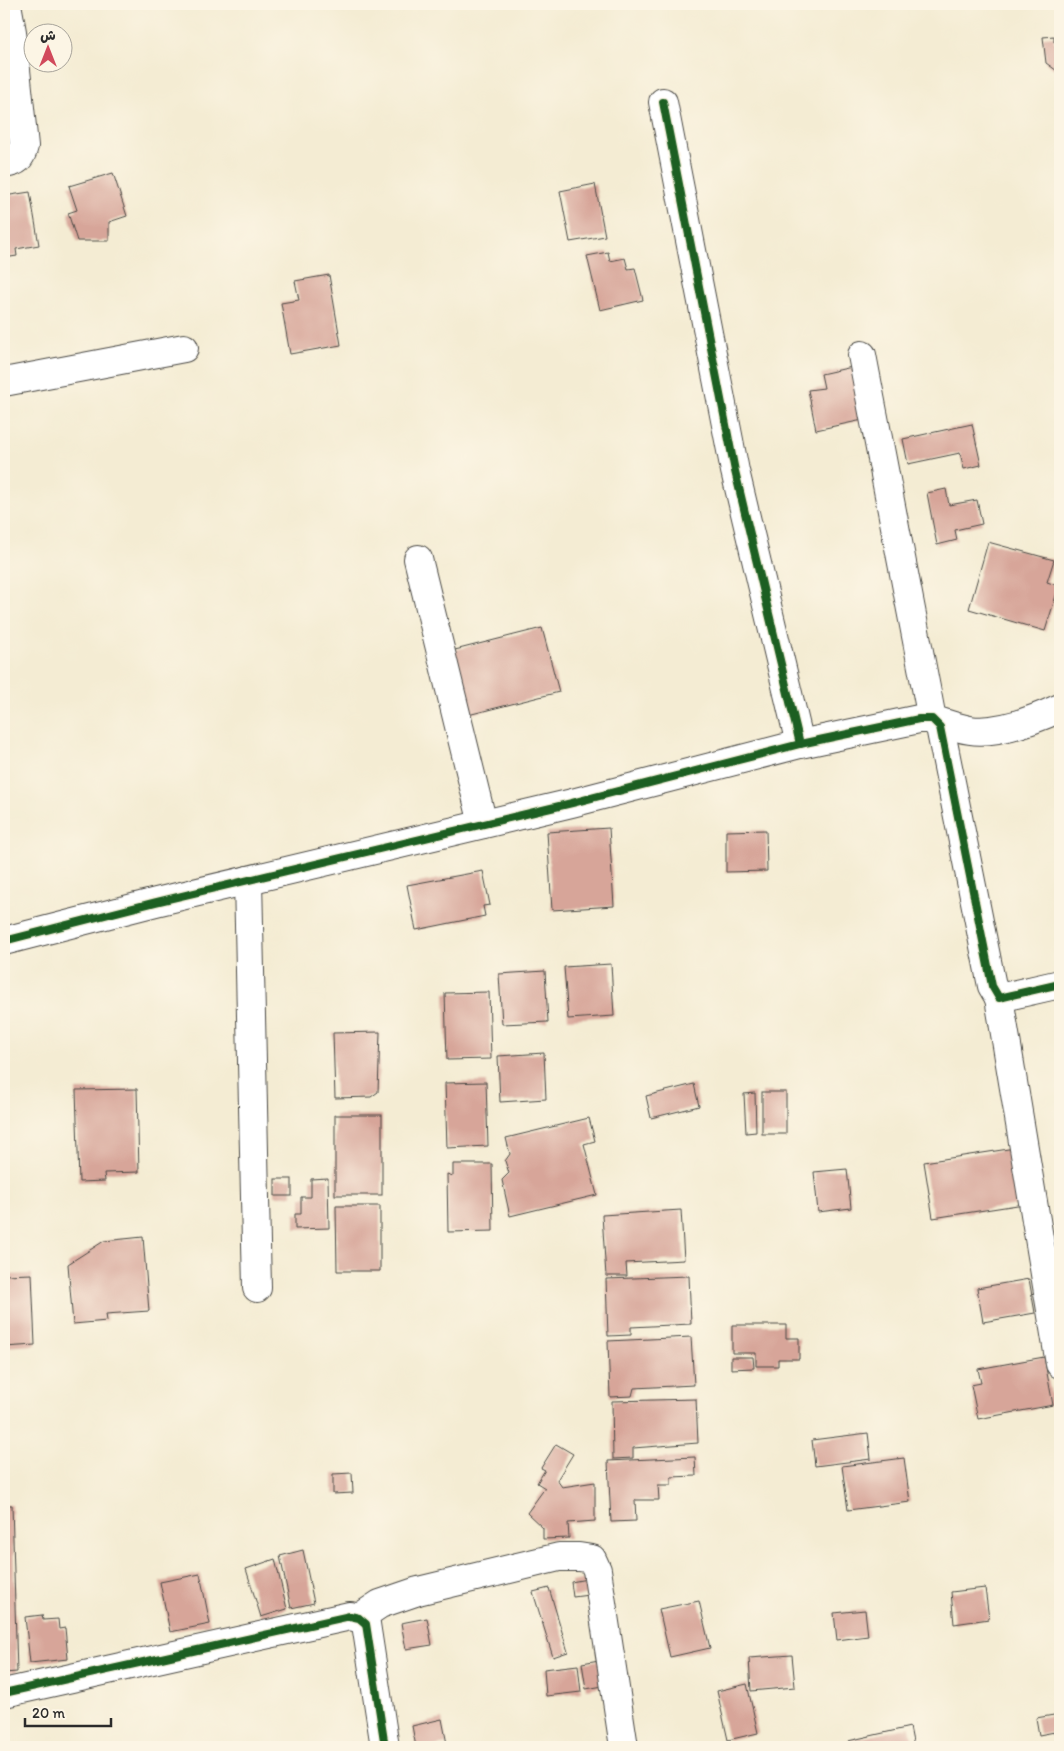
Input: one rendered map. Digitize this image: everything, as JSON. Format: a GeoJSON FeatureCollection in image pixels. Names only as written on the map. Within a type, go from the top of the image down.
{"type":"FeatureCollection","features":[{"type":"Feature","properties":{"kind":"street"},"geometry":{"type":"LineString","coordinates":[[4,164],[16,162],[22,156],[24,146],[12,32],[7,4]]}},
{"type":"Feature","properties":{"kind":"street"},"geometry":{"type":"LineString","coordinates":[[663,102],[735,471],[800,744]]}},
{"type":"Feature","properties":{"kind":"street"},"geometry":{"type":"LineString","coordinates":[[4,382],[184,348]]}},
{"type":"Feature","properties":{"kind":"street"},"geometry":{"type":"LineString","coordinates":[[862,355],[932,719],[940,727],[992,986],[999,998],[1060,1364]]}},
{"type":"Feature","properties":{"kind":"street"},"geometry":{"type":"LineString","coordinates":[[418,559],[483,824]]}},
{"type":"Feature","properties":{"kind":"street"},"geometry":{"type":"LineString","coordinates":[[4,941],[156,902],[483,824],[800,744],[919,719],[932,719],[970,730],[990,730],[1034,720],[1060,708]]}},
{"type":"Feature","properties":{"kind":"street"},"geometry":{"type":"LineString","coordinates":[[248,880],[257,1288]]}},
{"type":"Feature","properties":{"kind":"street"},"geometry":{"type":"LineString","coordinates":[[999,998],[1060,984]]}},
{"type":"Feature","properties":{"kind":"street"},"geometry":{"type":"LineString","coordinates":[[359,1618],[380,1604],[418,1592],[559,1558],[579,1556],[592,1559],[597,1570],[624,1747]]}},
{"type":"Feature","properties":{"kind":"street"},"geometry":{"type":"LineString","coordinates":[[4,1693],[350,1616],[359,1618],[366,1624],[385,1747]]}},
{"type":"Feature","properties":{"kind":"building"},"geometry":{"type":"Polygon","coordinates":[[[1054,36],[1054,42],[1060,41],[1060,73],[1046,63],[1043,37],[1054,36]]]}},
{"type":"Feature","properties":{"kind":"building"},"geometry":{"type":"Polygon","coordinates":[[[113,173],[127,216],[109,222],[109,241],[77,241],[68,213],[77,210],[69,186],[113,173]]]}},
{"type":"Feature","properties":{"kind":"building"},"geometry":{"type":"Polygon","coordinates":[[[595,184],[605,236],[570,242],[560,191],[595,184]]]}},
{"type":"Feature","properties":{"kind":"building"},"geometry":{"type":"Polygon","coordinates":[[[30,192],[39,245],[16,249],[17,256],[4,258],[4,196],[30,192]]]}},
{"type":"Feature","properties":{"kind":"building"},"geometry":{"type":"Polygon","coordinates":[[[608,252],[610,261],[625,258],[628,269],[635,268],[643,300],[600,310],[587,256],[608,252]]]}},
{"type":"Feature","properties":{"kind":"building"},"geometry":{"type":"Polygon","coordinates":[[[329,275],[341,345],[290,354],[281,303],[299,300],[295,281],[329,275]]]}},
{"type":"Feature","properties":{"kind":"building"},"geometry":{"type":"Polygon","coordinates":[[[861,365],[872,418],[816,430],[808,390],[824,388],[821,374],[861,365]]]}},
{"type":"Feature","properties":{"kind":"building"},"geometry":{"type":"Polygon","coordinates":[[[972,424],[981,465],[964,469],[960,453],[908,464],[903,439],[972,424]]]}},
{"type":"Feature","properties":{"kind":"building"},"geometry":{"type":"Polygon","coordinates":[[[946,489],[949,505],[977,500],[982,524],[955,530],[957,540],[937,545],[927,493],[946,489]]]}},
{"type":"Feature","properties":{"kind":"building"},"geometry":{"type":"Polygon","coordinates":[[[988,542],[1054,560],[1047,582],[1059,586],[1045,631],[969,609],[988,542]]]}},
{"type":"Feature","properties":{"kind":"building"},"geometry":{"type":"Polygon","coordinates":[[[542,628],[559,692],[464,716],[447,652],[542,628]]]}},
{"type":"Feature","properties":{"kind":"building"},"geometry":{"type":"Polygon","coordinates":[[[609,828],[614,906],[552,910],[547,832],[609,828]]]}},
{"type":"Feature","properties":{"kind":"building"},"geometry":{"type":"Polygon","coordinates":[[[766,830],[767,871],[726,872],[726,831],[766,830]]]}},
{"type":"Feature","properties":{"kind":"building"},"geometry":{"type":"Polygon","coordinates":[[[483,871],[490,905],[483,906],[485,916],[416,930],[407,885],[483,871]]]}},
{"type":"Feature","properties":{"kind":"building"},"geometry":{"type":"Polygon","coordinates":[[[611,964],[614,1016],[568,1019],[564,967],[611,964]]]}},
{"type":"Feature","properties":{"kind":"building"},"geometry":{"type":"Polygon","coordinates":[[[545,971],[548,1022],[502,1024],[499,974],[545,971]]]}},
{"type":"Feature","properties":{"kind":"building"},"geometry":{"type":"Polygon","coordinates":[[[489,992],[491,1059],[447,1060],[445,993],[489,992]]]}},
{"type":"Feature","properties":{"kind":"building"},"geometry":{"type":"Polygon","coordinates":[[[380,1032],[378,1092],[371,1097],[335,1098],[333,1033],[380,1032]]]}},
{"type":"Feature","properties":{"kind":"building"},"geometry":{"type":"Polygon","coordinates":[[[544,1053],[546,1099],[500,1102],[498,1056],[544,1053]]]}},
{"type":"Feature","properties":{"kind":"building"},"geometry":{"type":"Polygon","coordinates":[[[486,1082],[488,1146],[447,1148],[445,1083],[486,1082]]]}},
{"type":"Feature","properties":{"kind":"building"},"geometry":{"type":"Polygon","coordinates":[[[694,1084],[699,1106],[651,1118],[646,1096],[694,1084]]]}},
{"type":"Feature","properties":{"kind":"building"},"geometry":{"type":"Polygon","coordinates":[[[137,1089],[139,1172],[104,1173],[105,1181],[79,1182],[76,1090],[137,1089]]]}},
{"type":"Feature","properties":{"kind":"building"},"geometry":{"type":"Polygon","coordinates":[[[762,1092],[786,1092],[786,1134],[762,1134],[762,1092]]]}},
{"type":"Feature","properties":{"kind":"building"},"geometry":{"type":"Polygon","coordinates":[[[755,1093],[756,1132],[746,1133],[744,1094],[755,1093]]]}},
{"type":"Feature","properties":{"kind":"building"},"geometry":{"type":"Polygon","coordinates":[[[335,1115],[382,1115],[382,1195],[335,1195],[335,1115]]]}},
{"type":"Feature","properties":{"kind":"building"},"geometry":{"type":"Polygon","coordinates":[[[589,1118],[595,1141],[584,1144],[597,1195],[510,1216],[502,1180],[509,1173],[505,1161],[510,1154],[506,1138],[589,1118]]]}},
{"type":"Feature","properties":{"kind":"building"},"geometry":{"type":"Polygon","coordinates":[[[1015,1148],[1024,1204],[933,1218],[924,1162],[1015,1148]]]}},
{"type":"Feature","properties":{"kind":"building"},"geometry":{"type":"Polygon","coordinates":[[[453,1164],[492,1164],[493,1231],[448,1232],[447,1174],[453,1176],[453,1164]]]}},
{"type":"Feature","properties":{"kind":"building"},"geometry":{"type":"Polygon","coordinates":[[[847,1169],[851,1208],[818,1212],[814,1172],[847,1169]]]}},
{"type":"Feature","properties":{"kind":"building"},"geometry":{"type":"Polygon","coordinates":[[[328,1178],[329,1228],[295,1229],[295,1214],[301,1214],[301,1197],[311,1197],[311,1179],[328,1178]]]}},
{"type":"Feature","properties":{"kind":"building"},"geometry":{"type":"Polygon","coordinates":[[[275,1179],[292,1179],[292,1196],[275,1196],[275,1179]]]}},
{"type":"Feature","properties":{"kind":"building"},"geometry":{"type":"Polygon","coordinates":[[[336,1206],[380,1206],[380,1271],[337,1271],[336,1206]]]}},
{"type":"Feature","properties":{"kind":"building"},"geometry":{"type":"Polygon","coordinates":[[[681,1210],[684,1260],[626,1263],[627,1276],[606,1276],[602,1215],[681,1210]]]}},
{"type":"Feature","properties":{"kind":"building"},"geometry":{"type":"Polygon","coordinates":[[[143,1237],[149,1311],[106,1314],[107,1321],[73,1324],[68,1264],[104,1241],[143,1237]]]}},
{"type":"Feature","properties":{"kind":"building"},"geometry":{"type":"Polygon","coordinates":[[[32,1274],[35,1345],[4,1347],[4,1275],[32,1274]]]}},
{"type":"Feature","properties":{"kind":"building"},"geometry":{"type":"Polygon","coordinates":[[[689,1276],[691,1324],[631,1327],[631,1335],[608,1336],[606,1279],[689,1276]]]}},
{"type":"Feature","properties":{"kind":"building"},"geometry":{"type":"Polygon","coordinates":[[[1029,1279],[1035,1313],[983,1322],[977,1288],[1029,1279]]]}},
{"type":"Feature","properties":{"kind":"building"},"geometry":{"type":"Polygon","coordinates":[[[732,1325],[786,1325],[786,1338],[799,1338],[799,1359],[778,1359],[778,1366],[756,1366],[756,1353],[732,1353],[732,1325]]]}},
{"type":"Feature","properties":{"kind":"building"},"geometry":{"type":"Polygon","coordinates":[[[691,1337],[694,1385],[634,1388],[632,1396],[610,1397],[608,1341],[691,1337]]]}},
{"type":"Feature","properties":{"kind":"building"},"geometry":{"type":"Polygon","coordinates":[[[731,1357],[753,1357],[754,1368],[731,1369],[731,1357]]]}},
{"type":"Feature","properties":{"kind":"building"},"geometry":{"type":"Polygon","coordinates":[[[1044,1357],[1053,1405],[978,1419],[971,1385],[981,1383],[978,1369],[1044,1357]]]}},
{"type":"Feature","properties":{"kind":"building"},"geometry":{"type":"Polygon","coordinates":[[[696,1399],[698,1443],[633,1448],[633,1458],[613,1459],[612,1401],[696,1399]]]}},
{"type":"Feature","properties":{"kind":"building"},"geometry":{"type":"Polygon","coordinates":[[[868,1433],[871,1459],[815,1466],[812,1440],[868,1433]]]}},
{"type":"Feature","properties":{"kind":"building"},"geometry":{"type":"Polygon","coordinates":[[[556,1444],[573,1454],[557,1480],[562,1487],[595,1482],[595,1521],[568,1523],[569,1538],[543,1539],[543,1528],[527,1513],[545,1488],[537,1483],[545,1470],[541,1468],[556,1444]]]}},
{"type":"Feature","properties":{"kind":"building"},"geometry":{"type":"Polygon","coordinates":[[[695,1457],[696,1476],[671,1477],[671,1485],[658,1485],[659,1500],[635,1500],[636,1521],[611,1522],[608,1461],[695,1457]]]}},
{"type":"Feature","properties":{"kind":"building"},"geometry":{"type":"Polygon","coordinates":[[[904,1458],[910,1502],[848,1510],[842,1466],[904,1458]]]}},
{"type":"Feature","properties":{"kind":"building"},"geometry":{"type":"Polygon","coordinates":[[[352,1473],[353,1493],[333,1494],[333,1474],[352,1473]]]}},
{"type":"Feature","properties":{"kind":"building"},"geometry":{"type":"Polygon","coordinates":[[[4,1505],[12,1505],[17,1672],[4,1673],[4,1505]]]}},
{"type":"Feature","properties":{"kind":"building"},"geometry":{"type":"Polygon","coordinates":[[[303,1550],[314,1603],[291,1608],[280,1556],[303,1550]]]}},
{"type":"Feature","properties":{"kind":"building"},"geometry":{"type":"Polygon","coordinates":[[[275,1559],[287,1609],[261,1617],[246,1569],[275,1559]]]}},
{"type":"Feature","properties":{"kind":"building"},"geometry":{"type":"Polygon","coordinates":[[[200,1574],[210,1624],[170,1632],[160,1582],[200,1574]]]}},
{"type":"Feature","properties":{"kind":"building"},"geometry":{"type":"Polygon","coordinates":[[[587,1579],[589,1595],[573,1597],[571,1582],[587,1579]]]}},
{"type":"Feature","properties":{"kind":"building"},"geometry":{"type":"Polygon","coordinates":[[[549,1588],[568,1652],[553,1657],[533,1592],[549,1588]]]}},
{"type":"Feature","properties":{"kind":"building"},"geometry":{"type":"Polygon","coordinates":[[[985,1588],[989,1619],[954,1624],[951,1592],[985,1588]]]}},
{"type":"Feature","properties":{"kind":"building"},"geometry":{"type":"Polygon","coordinates":[[[699,1601],[710,1648],[670,1657],[659,1609],[699,1601]]]}},
{"type":"Feature","properties":{"kind":"building"},"geometry":{"type":"Polygon","coordinates":[[[865,1610],[868,1636],[837,1640],[834,1613],[865,1610]]]}},
{"type":"Feature","properties":{"kind":"building"},"geometry":{"type":"Polygon","coordinates":[[[42,1615],[43,1620],[58,1619],[59,1629],[65,1628],[68,1659],[30,1663],[25,1617],[42,1615]]]}},
{"type":"Feature","properties":{"kind":"building"},"geometry":{"type":"Polygon","coordinates":[[[427,1618],[432,1645],[406,1649],[401,1623],[427,1618]]]}},
{"type":"Feature","properties":{"kind":"building"},"geometry":{"type":"Polygon","coordinates":[[[792,1655],[795,1687],[751,1691],[749,1658],[792,1655]]]}},
{"type":"Feature","properties":{"kind":"building"},"geometry":{"type":"Polygon","coordinates":[[[599,1660],[603,1686],[586,1689],[582,1663],[599,1660]]]}},
{"type":"Feature","properties":{"kind":"building"},"geometry":{"type":"Polygon","coordinates":[[[578,1665],[581,1692],[546,1696],[544,1669],[578,1665]]]}},
{"type":"Feature","properties":{"kind":"building"},"geometry":{"type":"Polygon","coordinates":[[[747,1684],[758,1733],[728,1740],[717,1691],[747,1684]]]}},
{"type":"Feature","properties":{"kind":"building"},"geometry":{"type":"Polygon","coordinates":[[[1060,1714],[1060,1731],[1039,1735],[1036,1718],[1060,1714]]]}},
{"type":"Feature","properties":{"kind":"building"},"geometry":{"type":"Polygon","coordinates":[[[442,1719],[447,1744],[416,1747],[412,1726],[442,1719]]]}},
{"type":"Feature","properties":{"kind":"building"},"geometry":{"type":"Polygon","coordinates":[[[910,1727],[914,1747],[849,1747],[848,1741],[910,1727]]]}},
{"type":"Feature","properties":{"kind":"cycle path"},"geometry":{"type":"LineString","coordinates":[[663,102],[735,471],[800,744]]}},
{"type":"Feature","properties":{"kind":"cycle path"},"geometry":{"type":"LineString","coordinates":[[4,941],[156,902],[572,803],[800,744],[919,719],[932,719],[940,727],[992,986],[999,998],[1060,984]]}},
{"type":"Feature","properties":{"kind":"cycle path"},"geometry":{"type":"LineString","coordinates":[[4,1693],[350,1616],[359,1618],[366,1624],[385,1747]]}}]}
